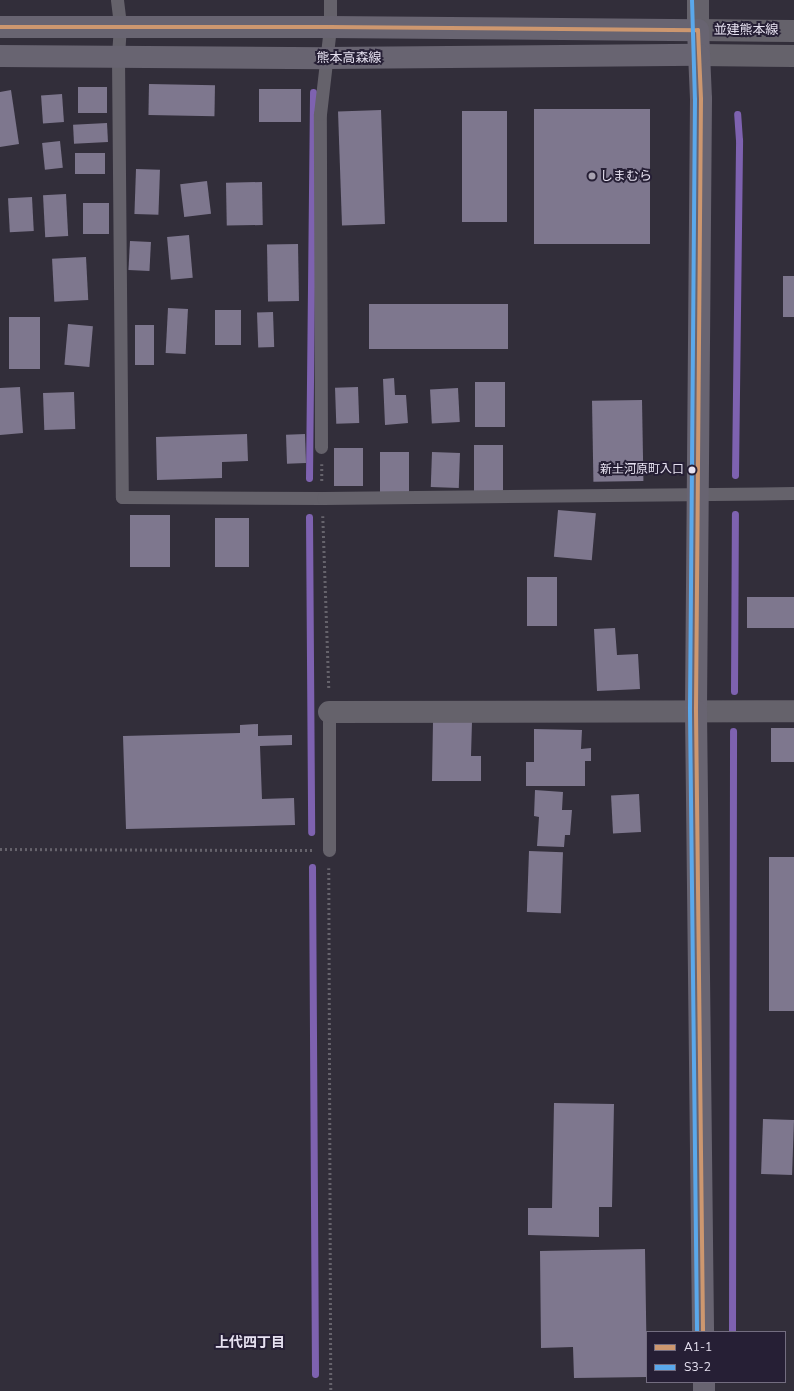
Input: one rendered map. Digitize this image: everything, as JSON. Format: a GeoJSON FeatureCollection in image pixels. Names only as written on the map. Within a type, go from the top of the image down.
{"type":"FeatureCollection","features":[{"type":"Feature","properties":{"kind":"main road"},"geometry":{"type":"LineString","coordinates":[[0,27],[120,26],[698,30],[701,99],[696,711],[703,1331]]}},
{"type":"Feature","properties":{"kind":"main road","name":"熊本高森線"},"geometry":{"type":"LineString","coordinates":[[0,56],[118,58],[327,58],[699,55]]}},
{"type":"Feature","properties":{"kind":"street"},"geometry":{"type":"LineString","coordinates":[[698,0],[698,30]]}},
{"type":"Feature","properties":{"kind":"street","name":"並建熊本線"},"geometry":{"type":"LineString","coordinates":[[698,30],[794,30]]}},
{"type":"Feature","properties":{"kind":"street","name":"並建熊本線"},"geometry":{"type":"LineString","coordinates":[[699,55],[794,56]]}},
{"type":"Feature","properties":{"kind":"street"},"geometry":{"type":"LineString","coordinates":[[329,712],[794,711]]}},
{"type":"Feature","properties":{"kind":"lane"},"geometry":{"type":"LineString","coordinates":[[118,0],[120,26],[118,58],[122,497],[323,498],[794,493]]}},
{"type":"Feature","properties":{"kind":"lane"},"geometry":{"type":"LineString","coordinates":[[321,447],[320,114],[330,27],[330,0]]}},
{"type":"Feature","properties":{"kind":"lane"},"geometry":{"type":"LineString","coordinates":[[329,712],[329,850]]}},
{"type":"Feature","properties":{"kind":"path"},"geometry":{"type":"LineString","coordinates":[[321,447],[329,712]]}},
{"type":"Feature","properties":{"kind":"path"},"geometry":{"type":"LineString","coordinates":[[0,849],[329,850],[331,1391]]}},
{"type":"Feature","properties":{"kind":"building"},"geometry":{"type":"Polygon","coordinates":[[[149,84],[215,85],[214,116],[148,115],[149,84]]]}},
{"type":"Feature","properties":{"kind":"building"},"geometry":{"type":"Polygon","coordinates":[[[78,87],[107,87],[107,113],[78,113],[78,87]]]}},
{"type":"Feature","properties":{"kind":"building"},"geometry":{"type":"Polygon","coordinates":[[[259,89],[301,89],[301,122],[259,122],[259,89]]]}},
{"type":"Feature","properties":{"kind":"building"},"geometry":{"type":"Polygon","coordinates":[[[11,90],[19,144],[0,147],[0,92],[11,90]]]}},
{"type":"Feature","properties":{"kind":"building"},"geometry":{"type":"Polygon","coordinates":[[[62,94],[64,122],[43,123],[41,95],[62,94]]]}},
{"type":"Feature","properties":{"kind":"building","name":"しまむら"},"geometry":{"type":"Polygon","coordinates":[[[534,109],[650,109],[650,244],[534,244],[534,109]]]}},
{"type":"Feature","properties":{"kind":"building"},"geometry":{"type":"Polygon","coordinates":[[[381,110],[385,224],[342,225],[338,112],[381,110]]]}},
{"type":"Feature","properties":{"kind":"building"},"geometry":{"type":"Polygon","coordinates":[[[462,111],[507,111],[507,222],[462,222],[462,111]]]}},
{"type":"Feature","properties":{"kind":"building"},"geometry":{"type":"Polygon","coordinates":[[[107,123],[108,142],[74,144],[73,125],[107,123]]]}},
{"type":"Feature","properties":{"kind":"building"},"geometry":{"type":"Polygon","coordinates":[[[60,141],[63,168],[45,170],[42,143],[60,141]]]}},
{"type":"Feature","properties":{"kind":"building"},"geometry":{"type":"Polygon","coordinates":[[[75,153],[105,153],[105,174],[75,174],[75,153]]]}},
{"type":"Feature","properties":{"kind":"building"},"geometry":{"type":"Polygon","coordinates":[[[136,169],[160,170],[158,215],[134,214],[136,169]]]}},
{"type":"Feature","properties":{"kind":"building"},"geometry":{"type":"Polygon","coordinates":[[[207,181],[211,214],[184,217],[180,184],[207,181]]]}},
{"type":"Feature","properties":{"kind":"building"},"geometry":{"type":"Polygon","coordinates":[[[262,182],[263,225],[227,226],[226,183],[262,182]]]}},
{"type":"Feature","properties":{"kind":"building"},"geometry":{"type":"Polygon","coordinates":[[[66,194],[68,236],[45,237],[43,195],[66,194]]]}},
{"type":"Feature","properties":{"kind":"building"},"geometry":{"type":"Polygon","coordinates":[[[32,197],[34,231],[10,232],[8,198],[32,197]]]}},
{"type":"Feature","properties":{"kind":"building"},"geometry":{"type":"Polygon","coordinates":[[[83,203],[109,203],[109,234],[83,234],[83,203]]]}},
{"type":"Feature","properties":{"kind":"building"},"geometry":{"type":"Polygon","coordinates":[[[189,235],[193,278],[171,280],[167,237],[189,235]]]}},
{"type":"Feature","properties":{"kind":"building"},"geometry":{"type":"Polygon","coordinates":[[[130,241],[151,242],[149,271],[128,270],[130,241]]]}},
{"type":"Feature","properties":{"kind":"building"},"geometry":{"type":"Polygon","coordinates":[[[298,244],[299,301],[268,302],[267,245],[298,244]]]}},
{"type":"Feature","properties":{"kind":"building"},"geometry":{"type":"Polygon","coordinates":[[[86,257],[88,300],[54,302],[52,259],[86,257]]]}},
{"type":"Feature","properties":{"kind":"building"},"geometry":{"type":"Polygon","coordinates":[[[783,276],[794,276],[794,317],[783,317],[783,276]]]}},
{"type":"Feature","properties":{"kind":"building"},"geometry":{"type":"Polygon","coordinates":[[[369,304],[508,304],[508,349],[369,349],[369,304]]]}},
{"type":"Feature","properties":{"kind":"building"},"geometry":{"type":"Polygon","coordinates":[[[168,308],[188,309],[186,354],[166,353],[168,308]]]}},
{"type":"Feature","properties":{"kind":"building"},"geometry":{"type":"Polygon","coordinates":[[[215,310],[241,310],[241,345],[215,345],[215,310]]]}},
{"type":"Feature","properties":{"kind":"building"},"geometry":{"type":"Polygon","coordinates":[[[273,312],[274,347],[258,348],[257,313],[273,312]]]}},
{"type":"Feature","properties":{"kind":"building"},"geometry":{"type":"Polygon","coordinates":[[[9,317],[40,317],[40,369],[9,369],[9,317]]]}},
{"type":"Feature","properties":{"kind":"building"},"geometry":{"type":"Polygon","coordinates":[[[68,324],[93,326],[89,367],[64,365],[68,324]]]}},
{"type":"Feature","properties":{"kind":"building"},"geometry":{"type":"Polygon","coordinates":[[[135,325],[154,325],[154,365],[135,365],[135,325]]]}},
{"type":"Feature","properties":{"kind":"building"},"geometry":{"type":"Polygon","coordinates":[[[394,378],[395,395],[406,395],[408,423],[385,425],[383,379],[394,378]]]}},
{"type":"Feature","properties":{"kind":"building"},"geometry":{"type":"Polygon","coordinates":[[[475,382],[505,382],[505,427],[475,427],[475,382]]]}},
{"type":"Feature","properties":{"kind":"building"},"geometry":{"type":"Polygon","coordinates":[[[20,387],[23,433],[0,435],[0,388],[20,387]]]}},
{"type":"Feature","properties":{"kind":"building"},"geometry":{"type":"Polygon","coordinates":[[[358,387],[359,423],[336,424],[335,388],[358,387]]]}},
{"type":"Feature","properties":{"kind":"building"},"geometry":{"type":"Polygon","coordinates":[[[458,388],[460,422],[432,423],[430,389],[458,388]]]}},
{"type":"Feature","properties":{"kind":"building"},"geometry":{"type":"Polygon","coordinates":[[[74,392],[75,429],[44,430],[43,393],[74,392]]]}},
{"type":"Feature","properties":{"kind":"building"},"geometry":{"type":"Polygon","coordinates":[[[642,400],[643,481],[593,482],[592,401],[642,400]]]}},
{"type":"Feature","properties":{"kind":"building"},"geometry":{"type":"Polygon","coordinates":[[[247,434],[248,461],[222,462],[222,478],[157,480],[156,437],[247,434]]]}},
{"type":"Feature","properties":{"kind":"building"},"geometry":{"type":"Polygon","coordinates":[[[305,434],[306,463],[287,464],[286,435],[305,434]]]}},
{"type":"Feature","properties":{"kind":"building"},"geometry":{"type":"Polygon","coordinates":[[[474,445],[503,445],[503,492],[474,492],[474,445]]]}},
{"type":"Feature","properties":{"kind":"building"},"geometry":{"type":"Polygon","coordinates":[[[334,448],[363,448],[363,486],[334,486],[334,448]]]}},
{"type":"Feature","properties":{"kind":"building"},"geometry":{"type":"Polygon","coordinates":[[[380,452],[409,452],[409,494],[380,494],[380,452]]]}},
{"type":"Feature","properties":{"kind":"building"},"geometry":{"type":"Polygon","coordinates":[[[432,452],[460,453],[459,488],[431,487],[432,452]]]}},
{"type":"Feature","properties":{"kind":"building"},"geometry":{"type":"Polygon","coordinates":[[[558,510],[596,513],[592,560],[554,557],[558,510]]]}},
{"type":"Feature","properties":{"kind":"building"},"geometry":{"type":"Polygon","coordinates":[[[130,515],[170,515],[170,567],[130,567],[130,515]]]}},
{"type":"Feature","properties":{"kind":"building"},"geometry":{"type":"Polygon","coordinates":[[[215,518],[249,518],[249,567],[215,567],[215,518]]]}},
{"type":"Feature","properties":{"kind":"building"},"geometry":{"type":"Polygon","coordinates":[[[527,577],[557,577],[557,626],[527,626],[527,577]]]}},
{"type":"Feature","properties":{"kind":"building"},"geometry":{"type":"Polygon","coordinates":[[[747,597],[794,597],[794,628],[747,628],[747,597]]]}},
{"type":"Feature","properties":{"kind":"building"},"geometry":{"type":"Polygon","coordinates":[[[615,628],[617,655],[638,654],[640,689],[597,691],[594,629],[615,628]]]}},
{"type":"Feature","properties":{"kind":"building"},"geometry":{"type":"Polygon","coordinates":[[[433,721],[472,722],[471,756],[481,756],[481,781],[432,781],[433,721]]]}},
{"type":"Feature","properties":{"kind":"building"},"geometry":{"type":"Polygon","coordinates":[[[258,724],[258,736],[292,735],[292,745],[260,746],[262,799],[294,798],[295,825],[126,829],[123,736],[240,733],[240,725],[258,724]]]}},
{"type":"Feature","properties":{"kind":"building"},"geometry":{"type":"Polygon","coordinates":[[[771,728],[794,728],[794,762],[771,762],[771,728]]]}},
{"type":"Feature","properties":{"kind":"building"},"geometry":{"type":"Polygon","coordinates":[[[534,729],[582,730],[581,749],[591,748],[591,761],[585,761],[585,786],[526,786],[526,762],[534,762],[534,729]]]}},
{"type":"Feature","properties":{"kind":"building"},"geometry":{"type":"Polygon","coordinates":[[[535,790],[563,792],[562,810],[572,810],[570,835],[565,835],[564,847],[537,846],[539,817],[534,816],[535,790]]]}},
{"type":"Feature","properties":{"kind":"building"},"geometry":{"type":"Polygon","coordinates":[[[639,794],[641,832],[613,833],[611,795],[639,794]]]}},
{"type":"Feature","properties":{"kind":"building"},"geometry":{"type":"Polygon","coordinates":[[[529,851],[563,852],[561,913],[527,912],[529,851]]]}},
{"type":"Feature","properties":{"kind":"building"},"geometry":{"type":"Polygon","coordinates":[[[769,857],[794,857],[794,1011],[769,1011],[769,857]]]}},
{"type":"Feature","properties":{"kind":"building"},"geometry":{"type":"Polygon","coordinates":[[[554,1103],[614,1104],[612,1207],[599,1207],[599,1237],[528,1235],[528,1208],[552,1208],[554,1103]]]}},
{"type":"Feature","properties":{"kind":"building"},"geometry":{"type":"Polygon","coordinates":[[[763,1119],[794,1120],[792,1175],[761,1174],[763,1119]]]}},
{"type":"Feature","properties":{"kind":"building"},"geometry":{"type":"Polygon","coordinates":[[[645,1249],[646,1377],[574,1378],[573,1347],[541,1348],[540,1251],[645,1249]]]}},
{"type":"Feature","properties":{"kind":"waterway"},"geometry":{"type":"LineString","coordinates":[[309,478],[313,92]]}},
{"type":"Feature","properties":{"kind":"waterway"},"geometry":{"type":"LineString","coordinates":[[735,475],[739,140],[737,114]]}},
{"type":"Feature","properties":{"kind":"waterway"},"geometry":{"type":"LineString","coordinates":[[734,691],[735,514]]}},
{"type":"Feature","properties":{"kind":"waterway"},"geometry":{"type":"LineString","coordinates":[[309,517],[311,832]]}},
{"type":"Feature","properties":{"kind":"waterway"},"geometry":{"type":"LineString","coordinates":[[732,1331],[733,731]]}},
{"type":"Feature","properties":{"kind":"waterway"},"geometry":{"type":"LineString","coordinates":[[312,867],[315,1374]]}},
{"type":"Feature","properties":{"kind":"transit line","name":"S3-2"},"geometry":{"type":"LineString","coordinates":[[692,0],[695,99],[690,711],[697,1331]]}},
{"type":"Feature","properties":{"kind":"transit line","name":"A1-1"},"geometry":{"type":"LineString","coordinates":[[0,27],[330,27],[698,30],[701,99],[696,711],[703,1331]]}},
{"type":"Feature","properties":{"kind":"place","name":"しまむら"},"geometry":{"type":"Point","coordinates":[592,176]}},
{"type":"Feature","properties":{"kind":"place","name":"新土河原町入口"},"geometry":{"type":"Point","coordinates":[692,470]}},
{"type":"Feature","properties":{"kind":"district","name":"上代四丁目"},"geometry":{"type":"Point","coordinates":[250,1343]}}]}
